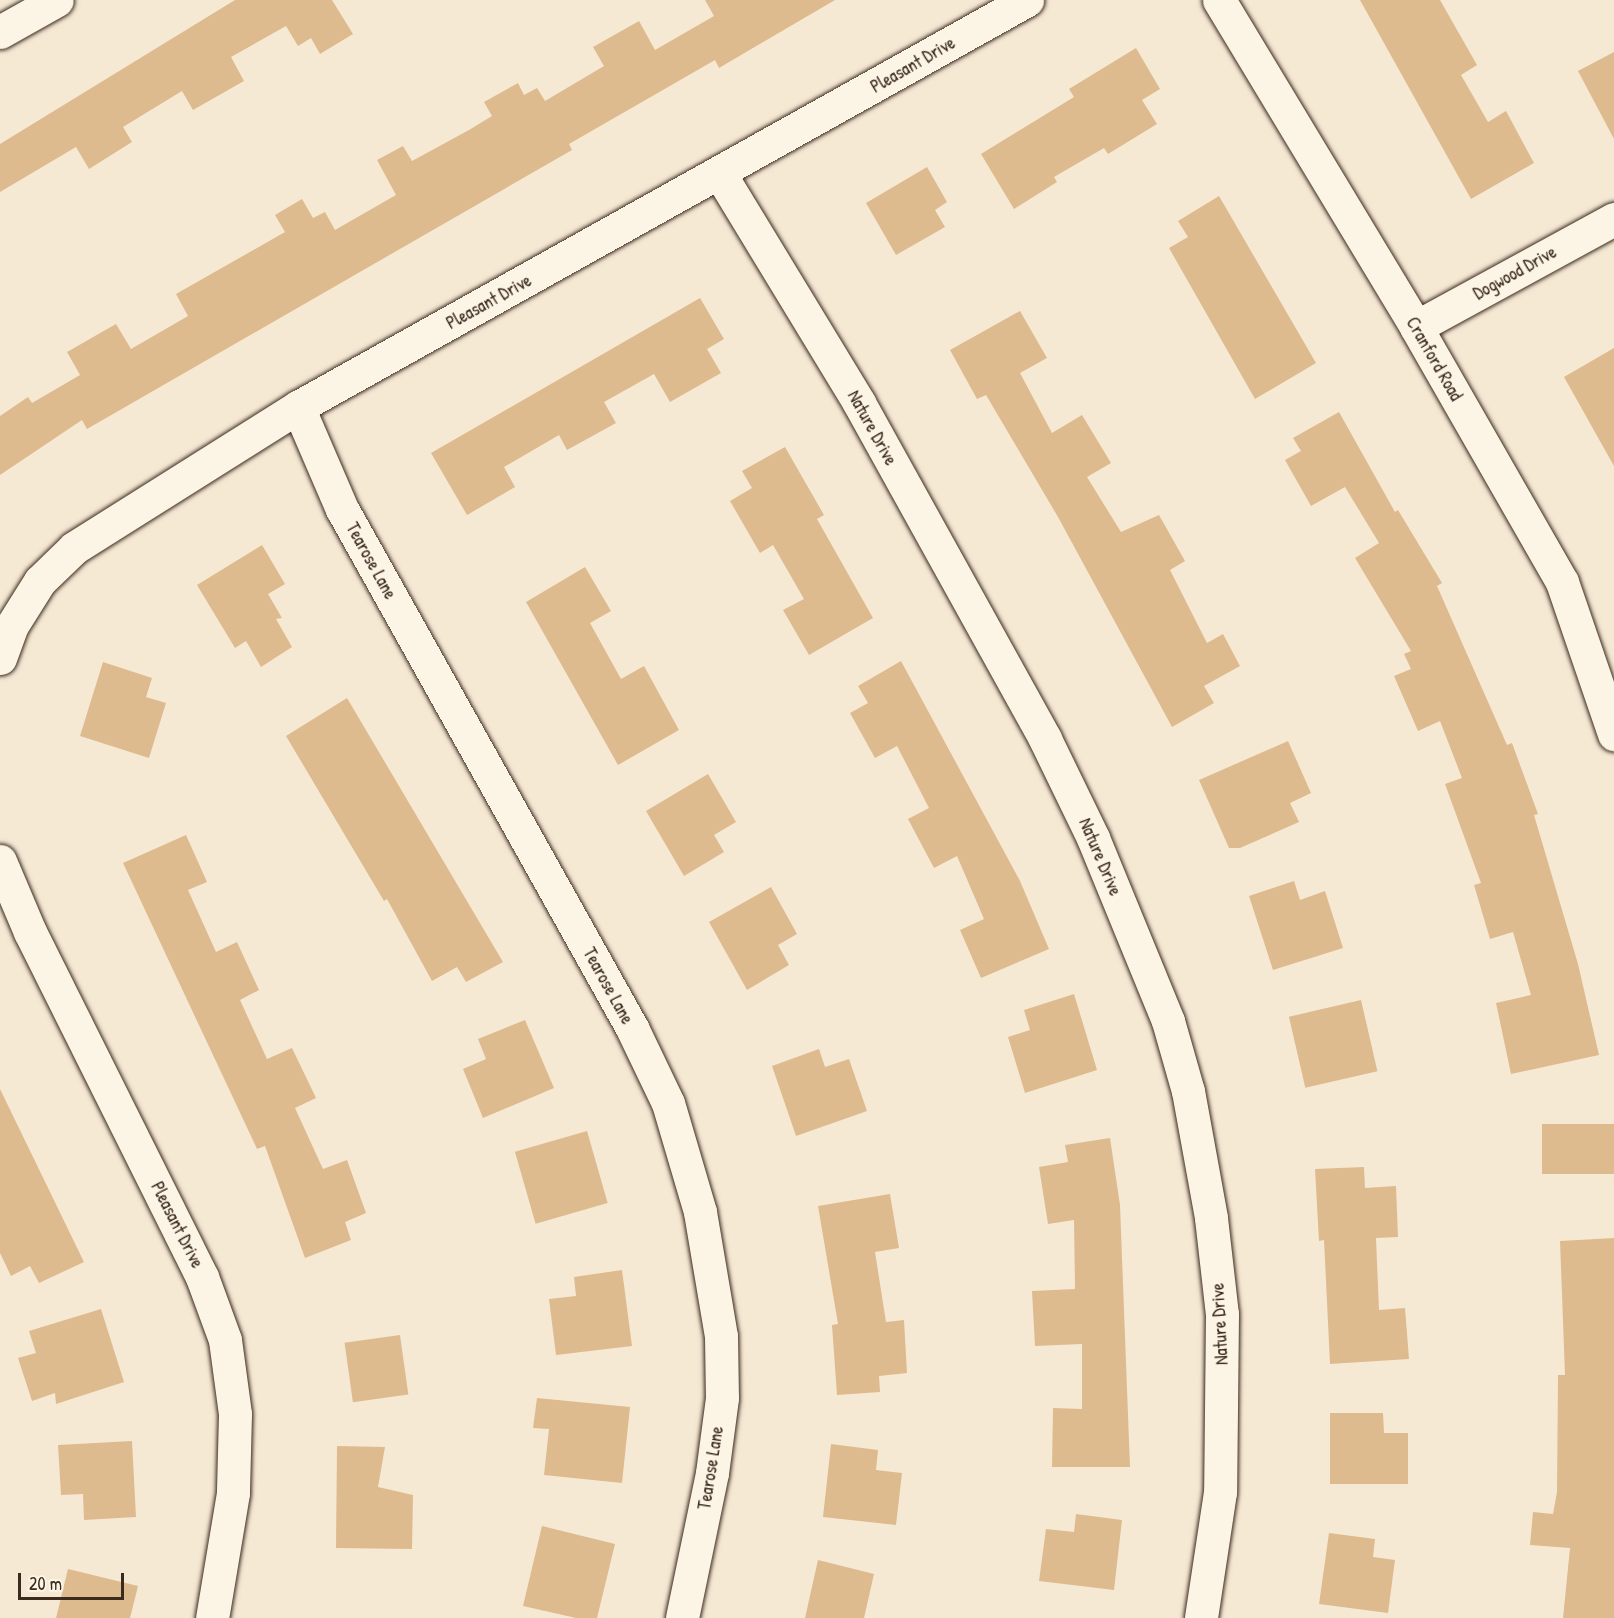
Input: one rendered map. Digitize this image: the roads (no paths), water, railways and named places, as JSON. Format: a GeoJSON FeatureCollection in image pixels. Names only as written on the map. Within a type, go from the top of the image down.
{"type":"FeatureCollection","features":[{"type":"Feature","properties":{"kind":"street"},"geometry":{"type":"LineString","coordinates":[[0,32],[57,0]]}},
{"type":"Feature","properties":{"kind":"street","name":"Pleasant Drive"},"geometry":{"type":"LineString","coordinates":[[0,658],[11,627],[40,581],[74,548],[298,407],[720,174],[1027,0]]}},
{"type":"Feature","properties":{"kind":"street","name":"Cranford Road"},"geometry":{"type":"LineString","coordinates":[[1219,0],[1416,327],[1562,582],[1614,734]]}},
{"type":"Feature","properties":{"kind":"street","name":"Nature Drive"},"geometry":{"type":"LineString","coordinates":[[720,174],[859,403],[1045,739],[1093,838],[1168,1020],[1188,1091],[1205,1183],[1222,1314],[1220,1492],[1202,1618]]}},
{"type":"Feature","properties":{"kind":"street","name":"Dogwood Drive"},"geometry":{"type":"LineString","coordinates":[[1416,327],[1614,219]]}},
{"type":"Feature","properties":{"kind":"street","name":"Tearose Lane"},"geometry":{"type":"LineString","coordinates":[[298,407],[342,509],[632,1028],[668,1103],[700,1212],[721,1336],[722,1398],[712,1473],[682,1618]]}},
{"type":"Feature","properties":{"kind":"street","name":"Pleasant Drive"},"geometry":{"type":"LineString","coordinates":[[0,861],[30,932],[202,1277],[225,1340],[235,1414],[233,1493],[212,1618]]}}]}
